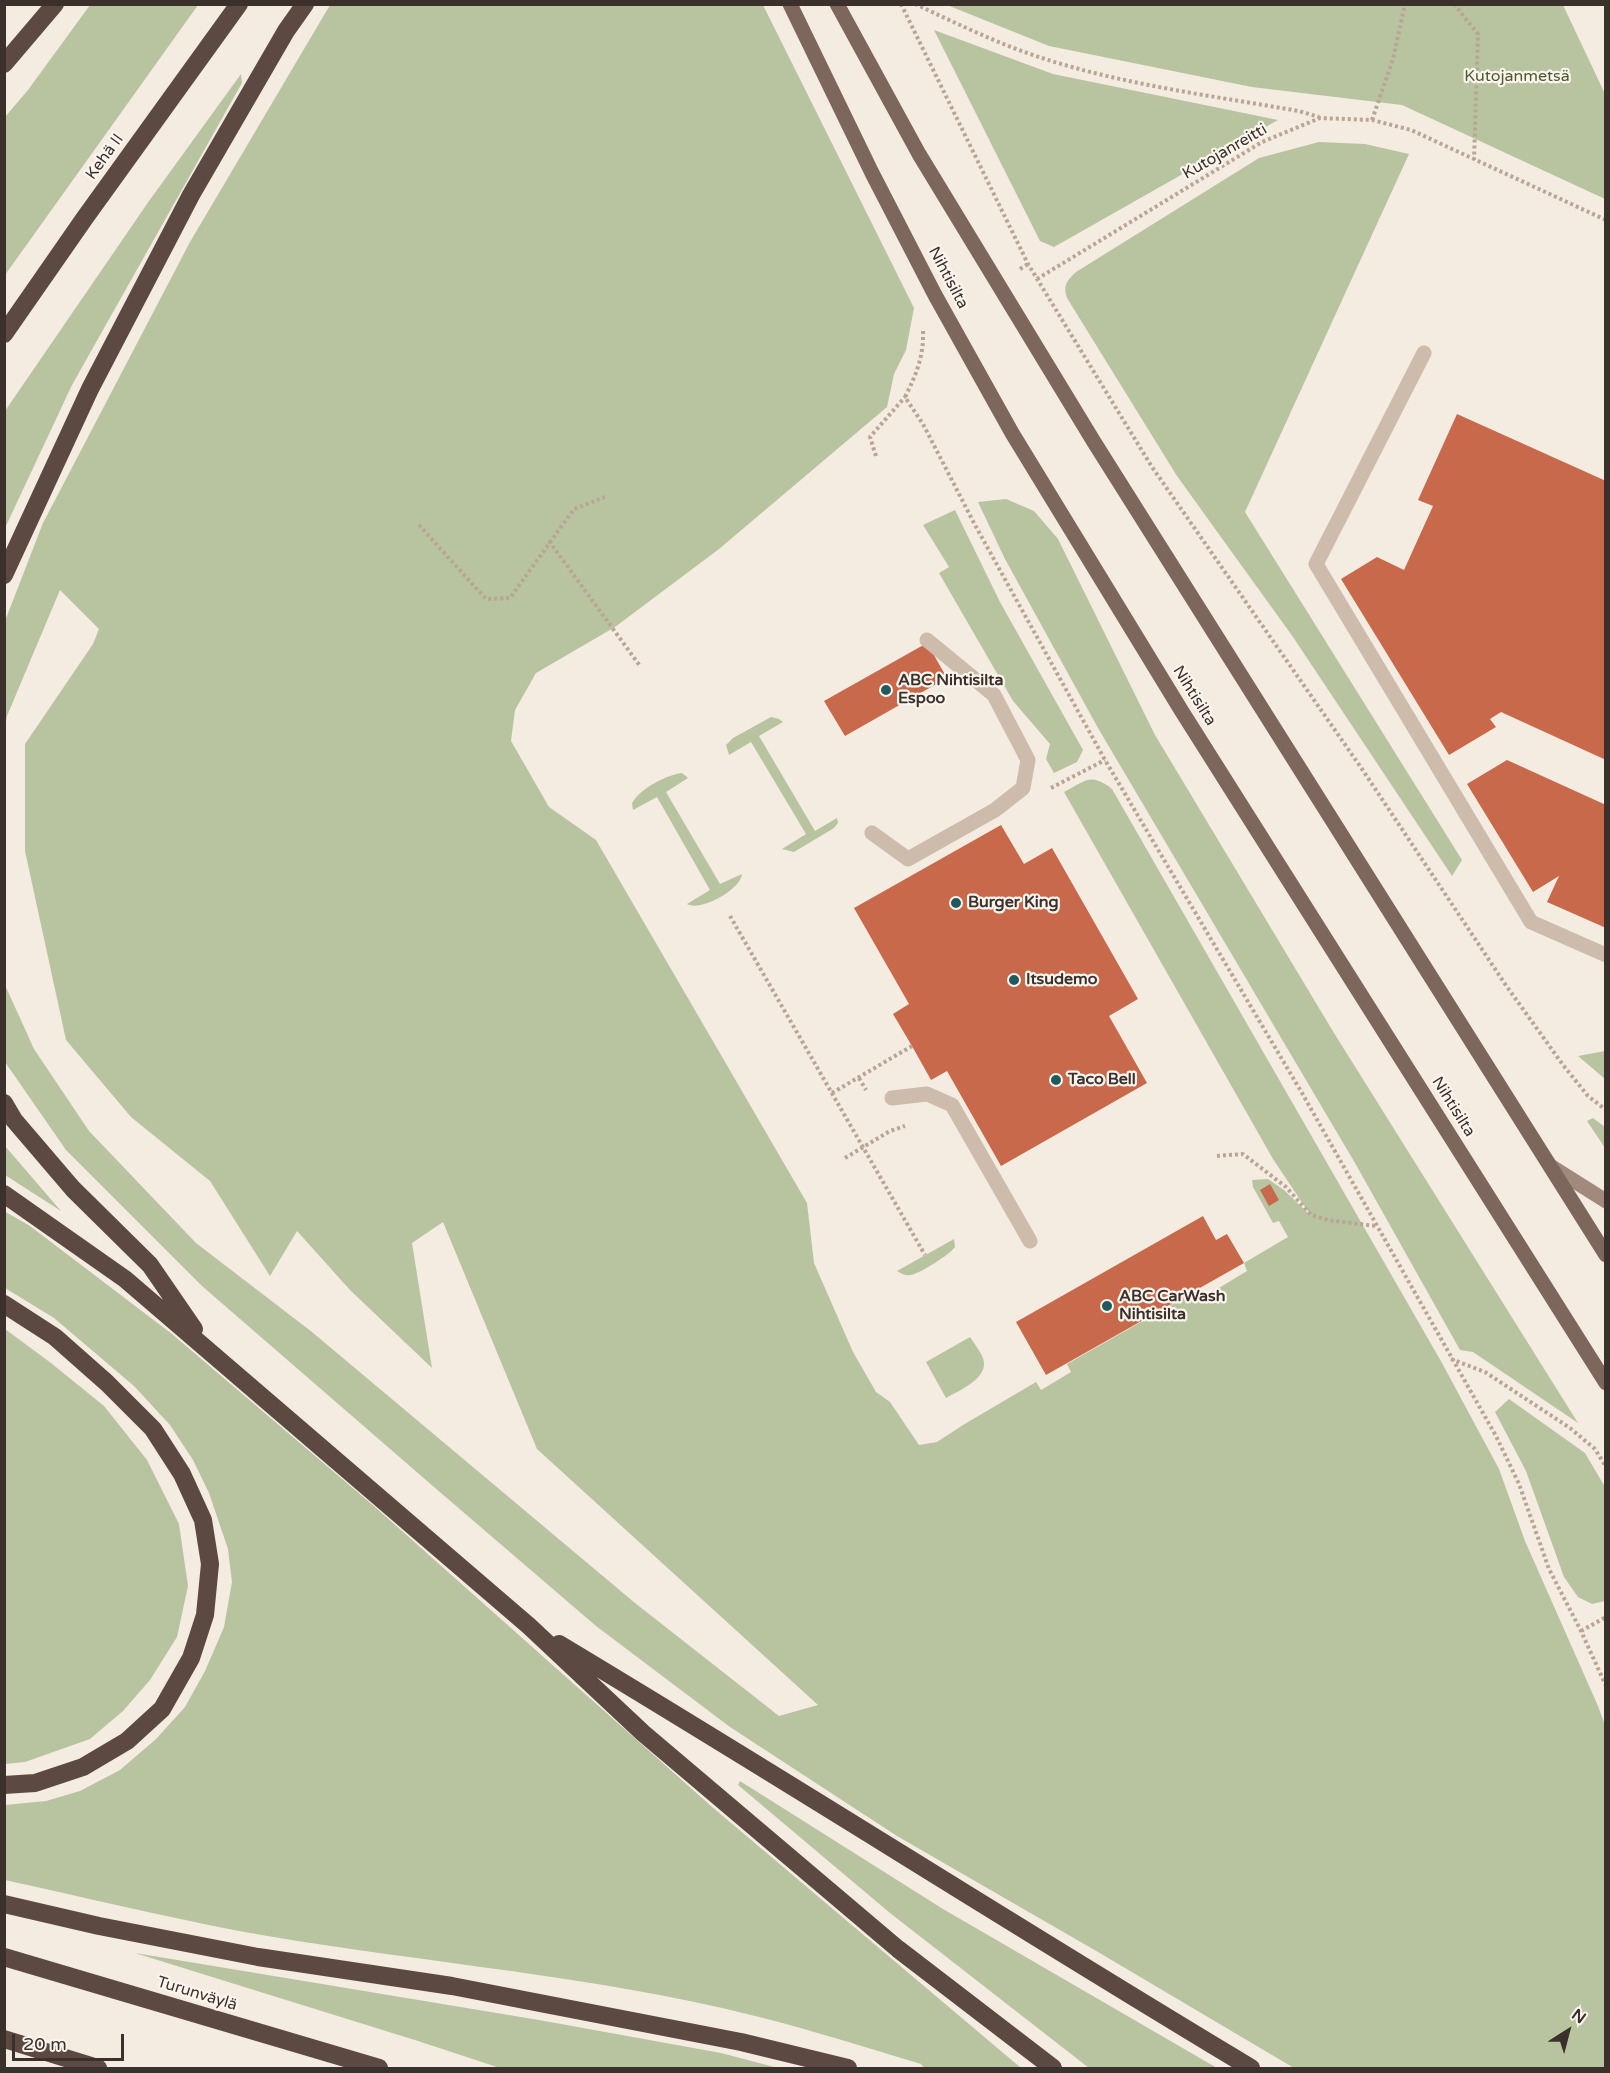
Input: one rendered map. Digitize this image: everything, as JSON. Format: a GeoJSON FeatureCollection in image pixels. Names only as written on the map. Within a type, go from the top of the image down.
{"type":"FeatureCollection","features":[{"type":"Feature","properties":{"kind":"highway"},"geometry":{"type":"LineString","coordinates":[[4,64],[55,4]]}},
{"type":"Feature","properties":{"kind":"highway","name":"Kehä II"},"geometry":{"type":"LineString","coordinates":[[4,334],[239,4]]}},
{"type":"Feature","properties":{"kind":"highway"},"geometry":{"type":"LineString","coordinates":[[4,575],[90,389],[191,195],[286,31],[305,4]]}},
{"type":"Feature","properties":{"kind":"highway"},"geometry":{"type":"LineString","coordinates":[[4,1102],[15,1120],[73,1189],[150,1264],[207,1348]]}},
{"type":"Feature","properties":{"kind":"highway"},"geometry":{"type":"LineString","coordinates":[[4,1194],[125,1279],[529,1626],[643,1733],[898,1949],[1053,2068]]}},
{"type":"Feature","properties":{"kind":"highway"},"geometry":{"type":"LineString","coordinates":[[4,1304],[55,1337],[107,1383],[153,1429],[182,1474],[203,1520],[210,1564],[205,1615],[191,1658],[162,1709],[127,1741],[83,1767],[34,1783],[4,1785]]}},
{"type":"Feature","properties":{"kind":"highway"},"geometry":{"type":"LineString","coordinates":[[529,1626],[1251,2068]]}},
{"type":"Feature","properties":{"kind":"highway"},"geometry":{"type":"LineString","coordinates":[[4,1904],[99,1926],[258,1957],[452,1986],[730,2039],[848,2068]]}},
{"type":"Feature","properties":{"kind":"highway","name":"Turunväylä"},"geometry":{"type":"LineString","coordinates":[[4,1957],[379,2068]]}},
{"type":"Feature","properties":{"kind":"highway"},"geometry":{"type":"LineString","coordinates":[[4,2039],[98,2068]]}},
{"type":"Feature","properties":{"kind":"main road","name":"Nihtisilta"},"geometry":{"type":"LineString","coordinates":[[790,4],[872,173],[1012,432],[1181,710],[1605,1381]]}},
{"type":"Feature","properties":{"kind":"main road"},"geometry":{"type":"LineString","coordinates":[[837,4],[919,154],[1094,442],[1552,1167],[1605,1255]]}},
{"type":"Feature","properties":{"kind":"street"},"geometry":{"type":"LineString","coordinates":[[1552,1167],[1605,1201]]}},
{"type":"Feature","properties":{"kind":"lane"},"geometry":{"type":"LineString","coordinates":[[1424,353],[1316,564],[1531,922],[1605,955]]}},
{"type":"Feature","properties":{"kind":"lane"},"geometry":{"type":"LineString","coordinates":[[872,833],[908,859],[995,810],[1023,788],[1028,760],[994,695],[927,640]]}},
{"type":"Feature","properties":{"kind":"lane"},"geometry":{"type":"LineString","coordinates":[[892,1098],[927,1094],[952,1105],[1030,1241]]}},
{"type":"Feature","properties":{"kind":"path"},"geometry":{"type":"LineString","coordinates":[[901,4],[1028,264],[1152,467],[1362,769],[1505,984],[1563,1065],[1588,1096],[1605,1110]]}},
{"type":"Feature","properties":{"kind":"path"},"geometry":{"type":"LineString","coordinates":[[915,4],[982,35],[1041,58],[1122,80],[1299,111],[1320,118]]}},
{"type":"Feature","properties":{"kind":"path"},"geometry":{"type":"LineString","coordinates":[[1372,120],[1393,59],[1405,4]]}},
{"type":"Feature","properties":{"kind":"path"},"geometry":{"type":"LineString","coordinates":[[1454,4],[1478,34],[1474,160]]}},
{"type":"Feature","properties":{"kind":"path","name":"Kutojanreitti"},"geometry":{"type":"LineString","coordinates":[[1037,279],[1262,142],[1320,118],[1372,120],[1411,130],[1605,220]]}},
{"type":"Feature","properties":{"kind":"path"},"geometry":{"type":"LineString","coordinates":[[997,282],[1028,264]]}},
{"type":"Feature","properties":{"kind":"path"},"geometry":{"type":"LineString","coordinates":[[876,456],[870,437],[905,397],[918,371],[924,347],[923,325],[946,313]]}},
{"type":"Feature","properties":{"kind":"path"},"geometry":{"type":"LineString","coordinates":[[905,397],[923,424],[975,525],[1105,760],[1296,1083],[1496,1436],[1519,1484],[1549,1569],[1605,1683]]}},
{"type":"Feature","properties":{"kind":"path"},"geometry":{"type":"LineString","coordinates":[[419,525],[486,599],[510,598],[573,509],[605,497]]}},
{"type":"Feature","properties":{"kind":"path"},"geometry":{"type":"LineString","coordinates":[[549,541],[640,666]]}},
{"type":"Feature","properties":{"kind":"path"},"geometry":{"type":"LineString","coordinates":[[730,916],[926,1255]]}},
{"type":"Feature","properties":{"kind":"path"},"geometry":{"type":"LineString","coordinates":[[832,1094],[912,1046]]}},
{"type":"Feature","properties":{"kind":"path"},"geometry":{"type":"LineString","coordinates":[[845,1158],[890,1131],[908,1125]]}},
{"type":"Feature","properties":{"kind":"path"},"geometry":{"type":"LineString","coordinates":[[1217,1156],[1243,1154],[1286,1187],[1311,1215],[1328,1220],[1376,1226]]}},
{"type":"Feature","properties":{"kind":"path"},"geometry":{"type":"LineString","coordinates":[[1451,1359],[1485,1372],[1562,1422],[1595,1449],[1605,1467]]}},
{"type":"Feature","properties":{"kind":"path"},"geometry":{"type":"LineString","coordinates":[[1581,1631],[1605,1617]]}},
{"type":"Feature","properties":{"kind":"green space"},"geometry":{"type":"Polygon","coordinates":[[[90,5],[198,5],[5,275],[5,117],[28,90],[90,5]]]}},
{"type":"Feature","properties":{"kind":"green space"},"geometry":{"type":"Polygon","coordinates":[[[330,5],[763,5],[914,308],[906,350],[894,374],[887,407],[719,549],[615,627],[536,673],[515,710],[511,741],[549,807],[596,840],[807,1203],[814,1263],[853,1352],[876,1392],[890,1402],[919,1445],[937,1442],[1036,1382],[1041,1390],[1071,1372],[1067,1364],[1199,1289],[1204,1297],[1247,1271],[1244,1263],[1288,1237],[1279,1221],[1273,1223],[1253,1187],[1252,1180],[1268,1179],[1284,1190],[1311,1216],[1273,1159],[1064,792],[1088,780],[1098,781],[1112,789],[1442,1363],[1499,1469],[1525,1541],[1598,1706],[1606,1728],[1605,2068],[1294,2068],[897,1836],[730,1727],[596,1626],[202,1286],[66,1150],[5,1062],[5,985],[34,1049],[89,1131],[196,1243],[312,1332],[635,1603],[779,1716],[818,1705],[537,1449],[443,1222],[412,1243],[432,1368],[350,1290],[297,1231],[270,1276],[210,1181],[131,1117],[66,1040],[25,851],[25,744],[93,644],[99,629],[60,590],[7,716],[5,727],[5,621],[43,523],[190,242],[330,5]]]}},
{"type":"Feature","properties":{"kind":"green space","name":"Kutojanmetsä"},"geometry":{"type":"Polygon","coordinates":[[[947,5],[1563,5],[1605,94],[1605,199],[1402,105],[1252,87],[1049,46],[947,5]]]}},
{"type":"Feature","properties":{"kind":"green space"},"geometry":{"type":"Polygon","coordinates":[[[934,30],[1053,74],[1278,120],[1054,247],[1040,241],[934,30]]]}},
{"type":"Feature","properties":{"kind":"green space"},"geometry":{"type":"Polygon","coordinates":[[[241,74],[242,83],[72,385],[5,528],[5,411],[149,201],[241,74]]]}},
{"type":"Feature","properties":{"kind":"green space"},"geometry":{"type":"Polygon","coordinates":[[[1319,142],[1365,144],[1409,154],[1245,512],[1462,860],[1452,876],[1293,637],[1177,476],[1067,298],[1065,290],[1066,284],[1076,272],[1259,158],[1319,142]]]}},
{"type":"Feature","properties":{"kind":"green space"},"geometry":{"type":"Polygon","coordinates":[[[1006,499],[1034,511],[1058,539],[1155,735],[1334,1033],[1578,1423],[1473,1352],[1460,1350],[1355,1163],[1098,728],[1005,559],[978,502],[1006,499]]]}},
{"type":"Feature","properties":{"kind":"green space"},"geometry":{"type":"Polygon","coordinates":[[[955,510],[1000,602],[1083,750],[1077,762],[1054,773],[1046,759],[1050,744],[1013,701],[939,573],[949,567],[923,525],[955,510]]]}},
{"type":"Feature","properties":{"kind":"green space"},"geometry":{"type":"Polygon","coordinates":[[[771,717],[783,722],[759,736],[815,831],[837,818],[838,823],[834,828],[794,852],[782,849],[806,834],[751,742],[729,755],[726,745],[733,738],[771,717]]]}},
{"type":"Feature","properties":{"kind":"green space"},"geometry":{"type":"Polygon","coordinates":[[[682,773],[688,778],[666,792],[720,884],[742,874],[735,886],[719,898],[693,906],[687,904],[710,890],[657,797],[633,810],[632,803],[648,787],[662,779],[682,773]]]}},
{"type":"Feature","properties":{"kind":"green space"},"geometry":{"type":"Polygon","coordinates":[[[1606,1051],[1605,1079],[1578,1056],[1606,1051]]]}},
{"type":"Feature","properties":{"kind":"green space"},"geometry":{"type":"Polygon","coordinates":[[[1593,1118],[1605,1127],[1605,1148],[1587,1121],[1593,1118]]]}},
{"type":"Feature","properties":{"kind":"green space"},"geometry":{"type":"Polygon","coordinates":[[[5,1146],[61,1211],[5,1175],[5,1146]]]}},
{"type":"Feature","properties":{"kind":"green space"},"geometry":{"type":"Polygon","coordinates":[[[4,1211],[30,1226],[172,1334],[375,1507],[711,1806],[1021,2068],[924,2068],[921,2064],[797,2027],[722,2008],[541,1975],[239,1931],[5,1880],[5,1805],[46,1801],[80,1791],[120,1770],[156,1739],[185,1707],[205,1671],[224,1627],[232,1582],[228,1549],[209,1493],[193,1460],[170,1425],[134,1386],[54,1318],[5,1288],[4,1211]]]}},
{"type":"Feature","properties":{"kind":"green space"},"geometry":{"type":"Polygon","coordinates":[[[954,1239],[955,1247],[916,1274],[905,1275],[897,1271],[954,1239]]]}},
{"type":"Feature","properties":{"kind":"green space"},"geometry":{"type":"Polygon","coordinates":[[[5,1329],[104,1406],[147,1460],[179,1524],[188,1586],[177,1637],[150,1680],[123,1711],[90,1739],[25,1762],[5,1764],[5,1329]]]}},
{"type":"Feature","properties":{"kind":"green space"},"geometry":{"type":"Polygon","coordinates":[[[970,1337],[983,1358],[982,1372],[966,1387],[946,1398],[926,1362],[970,1337]]]}},
{"type":"Feature","properties":{"kind":"green space"},"geometry":{"type":"Polygon","coordinates":[[[1509,1399],[1585,1453],[1605,1487],[1605,1601],[1592,1604],[1578,1597],[1564,1577],[1526,1471],[1495,1412],[1509,1399]]]}},
{"type":"Feature","properties":{"kind":"green space"},"geometry":{"type":"Polygon","coordinates":[[[740,1781],[943,1909],[1217,2068],[1089,2068],[890,1913],[738,1785],[740,1781]]]}},
{"type":"Feature","properties":{"kind":"green space"},"geometry":{"type":"Polygon","coordinates":[[[135,1953],[539,2020],[721,2053],[778,2068],[500,2068],[135,1953]]]}},
{"type":"Feature","properties":{"kind":"building"},"geometry":{"type":"Polygon","coordinates":[[[1457,414],[1606,481],[1606,760],[1501,712],[1490,719],[1496,727],[1449,755],[1341,579],[1377,557],[1404,570],[1433,506],[1418,500],[1457,414]]]}},
{"type":"Feature","properties":{"kind":"building","name":"ABC Nihtisilta Espoo"},"geometry":{"type":"Polygon","coordinates":[[[927,643],[947,678],[845,736],[824,701],[927,643]]]}},
{"type":"Feature","properties":{"kind":"building"},"geometry":{"type":"Polygon","coordinates":[[[1507,760],[1606,805],[1606,928],[1547,902],[1559,876],[1533,892],[1467,784],[1507,760]]]}},
{"type":"Feature","properties":{"kind":"building"},"geometry":{"type":"Polygon","coordinates":[[[1001,825],[1024,864],[1052,848],[1138,999],[1109,1016],[1147,1083],[1001,1166],[947,1071],[931,1080],[893,1014],[909,1004],[854,908],[1001,825]]]}},
{"type":"Feature","properties":{"kind":"building"},"geometry":{"type":"Polygon","coordinates":[[[1270,1184],[1279,1200],[1269,1206],[1260,1190],[1270,1184]]]}},
{"type":"Feature","properties":{"kind":"building","name":"ABC CarWash Nihtisilta"},"geometry":{"type":"Polygon","coordinates":[[[1203,1216],[1216,1240],[1227,1234],[1244,1263],[1046,1375],[1016,1322],[1203,1216]]]}},
{"type":"Feature","properties":{"kind":"place","name":"ABC Nihtisilta Espoo"},"geometry":{"type":"Point","coordinates":[886,690]}},
{"type":"Feature","properties":{"kind":"place","name":"Burger King"},"geometry":{"type":"Point","coordinates":[956,903]}},
{"type":"Feature","properties":{"kind":"place","name":"Itsudemo"},"geometry":{"type":"Point","coordinates":[1014,980]}},
{"type":"Feature","properties":{"kind":"place","name":"Taco Bell"},"geometry":{"type":"Point","coordinates":[1056,1080]}},
{"type":"Feature","properties":{"kind":"place","name":"ABC CarWash Nihtisilta"},"geometry":{"type":"Point","coordinates":[1107,1306]}}]}
